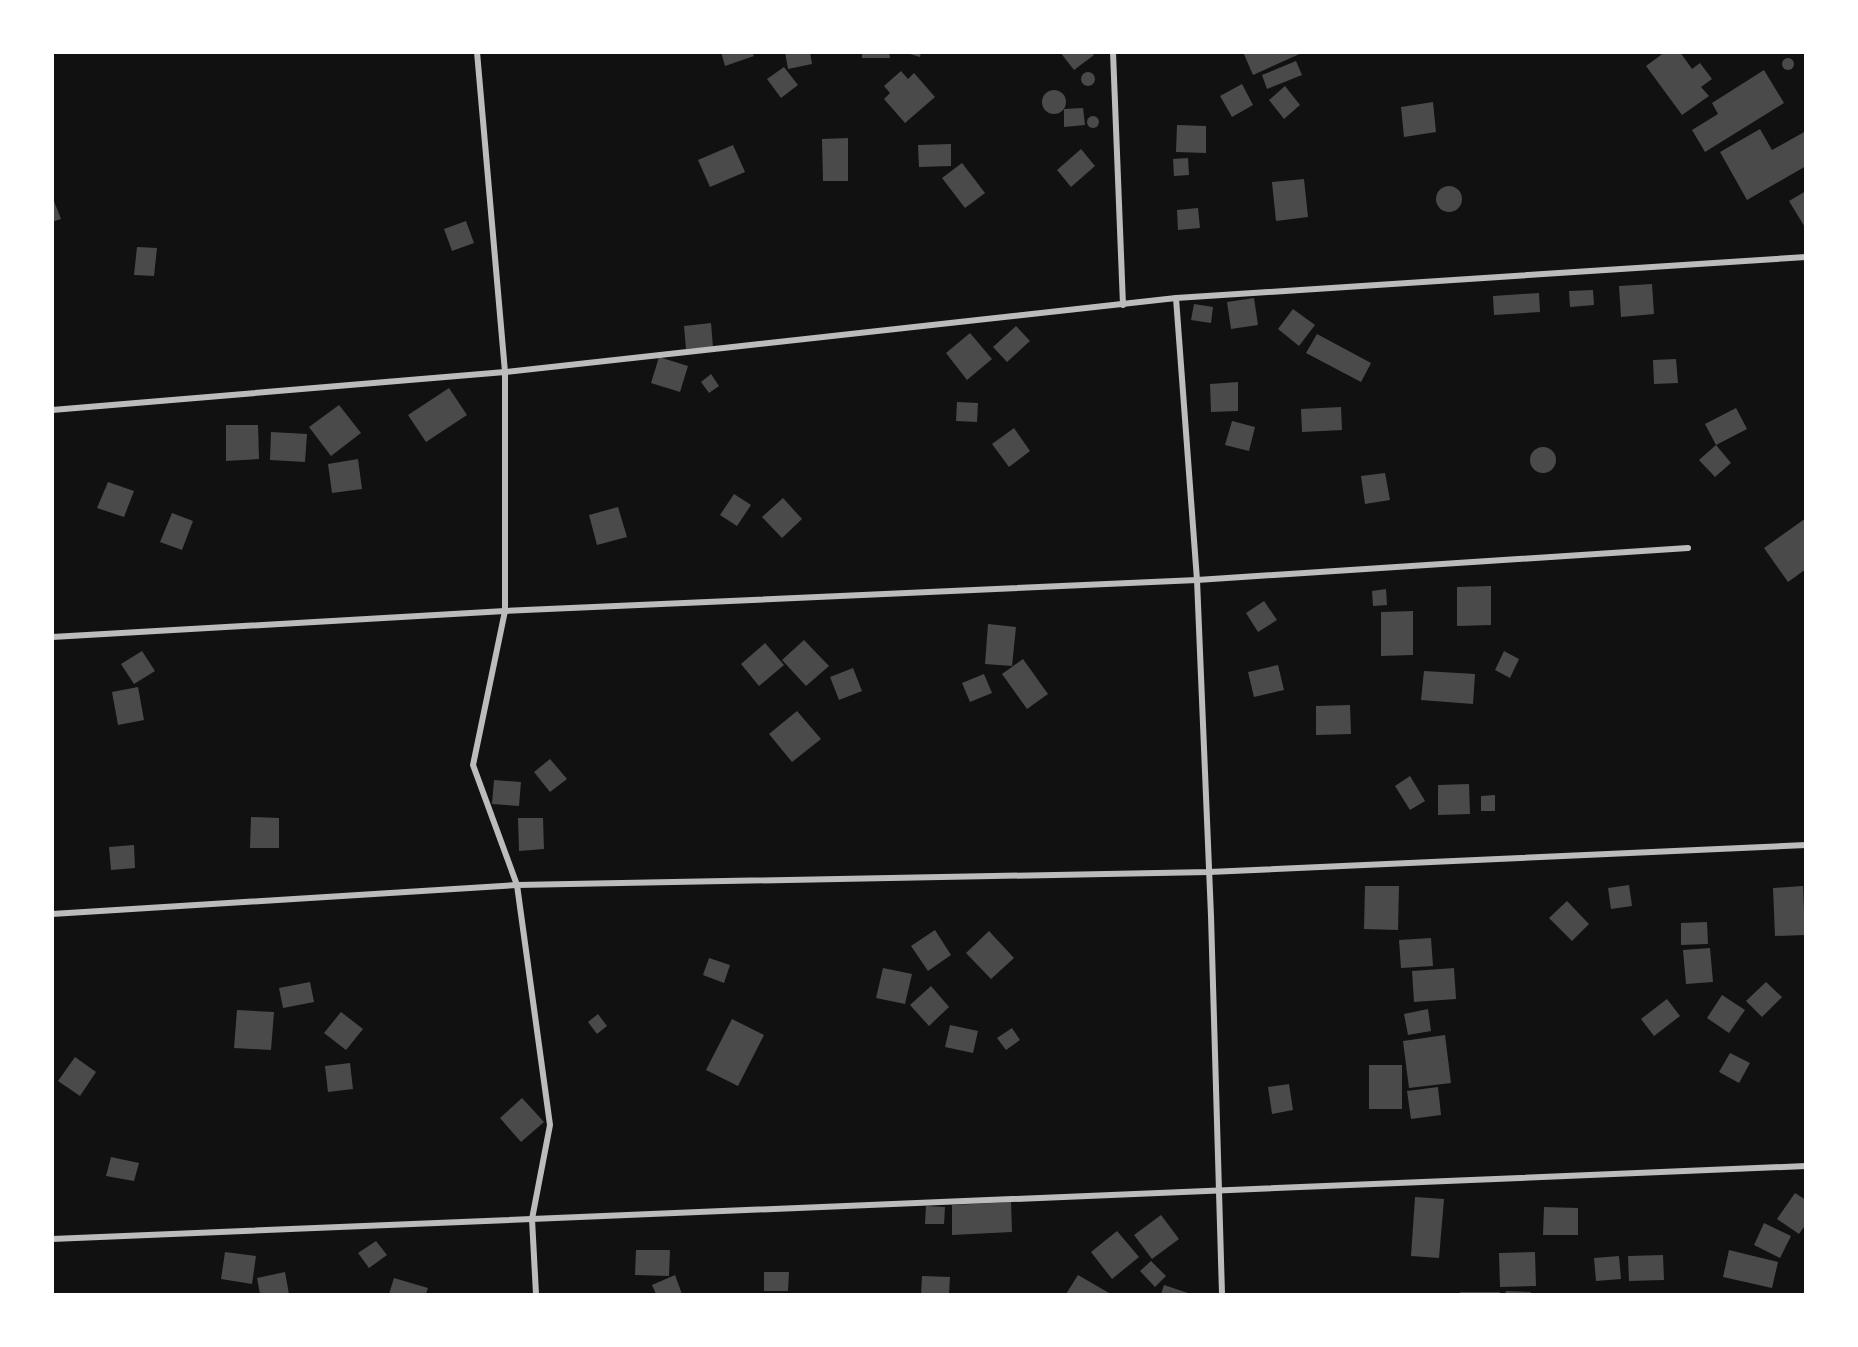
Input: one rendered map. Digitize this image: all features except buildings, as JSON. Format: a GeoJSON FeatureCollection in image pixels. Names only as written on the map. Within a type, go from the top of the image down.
{"type":"FeatureCollection","features":[{"type":"Feature","properties":{"kind":"street"},"geometry":{"type":"LineString","coordinates":[[477,52],[505,372],[505,611],[473,765],[517,885],[550,1125],[532,1219],[536,1294]]}},
{"type":"Feature","properties":{"kind":"street"},"geometry":{"type":"LineString","coordinates":[[1113,52],[1123,305]]}},
{"type":"Feature","properties":{"kind":"street"},"geometry":{"type":"LineString","coordinates":[[52,410],[505,372],[1176,298],[1806,257]]}},
{"type":"Feature","properties":{"kind":"street"},"geometry":{"type":"LineString","coordinates":[[1176,298],[1197,580],[1222,1294]]}},
{"type":"Feature","properties":{"kind":"street"},"geometry":{"type":"LineString","coordinates":[[52,637],[505,611],[1197,580],[1689,548]]}},
{"type":"Feature","properties":{"kind":"street"},"geometry":{"type":"LineString","coordinates":[[52,914],[517,885],[1209,872],[1806,845]]}},
{"type":"Feature","properties":{"kind":"street"},"geometry":{"type":"LineString","coordinates":[[52,1239],[1806,1166]]}}]}
